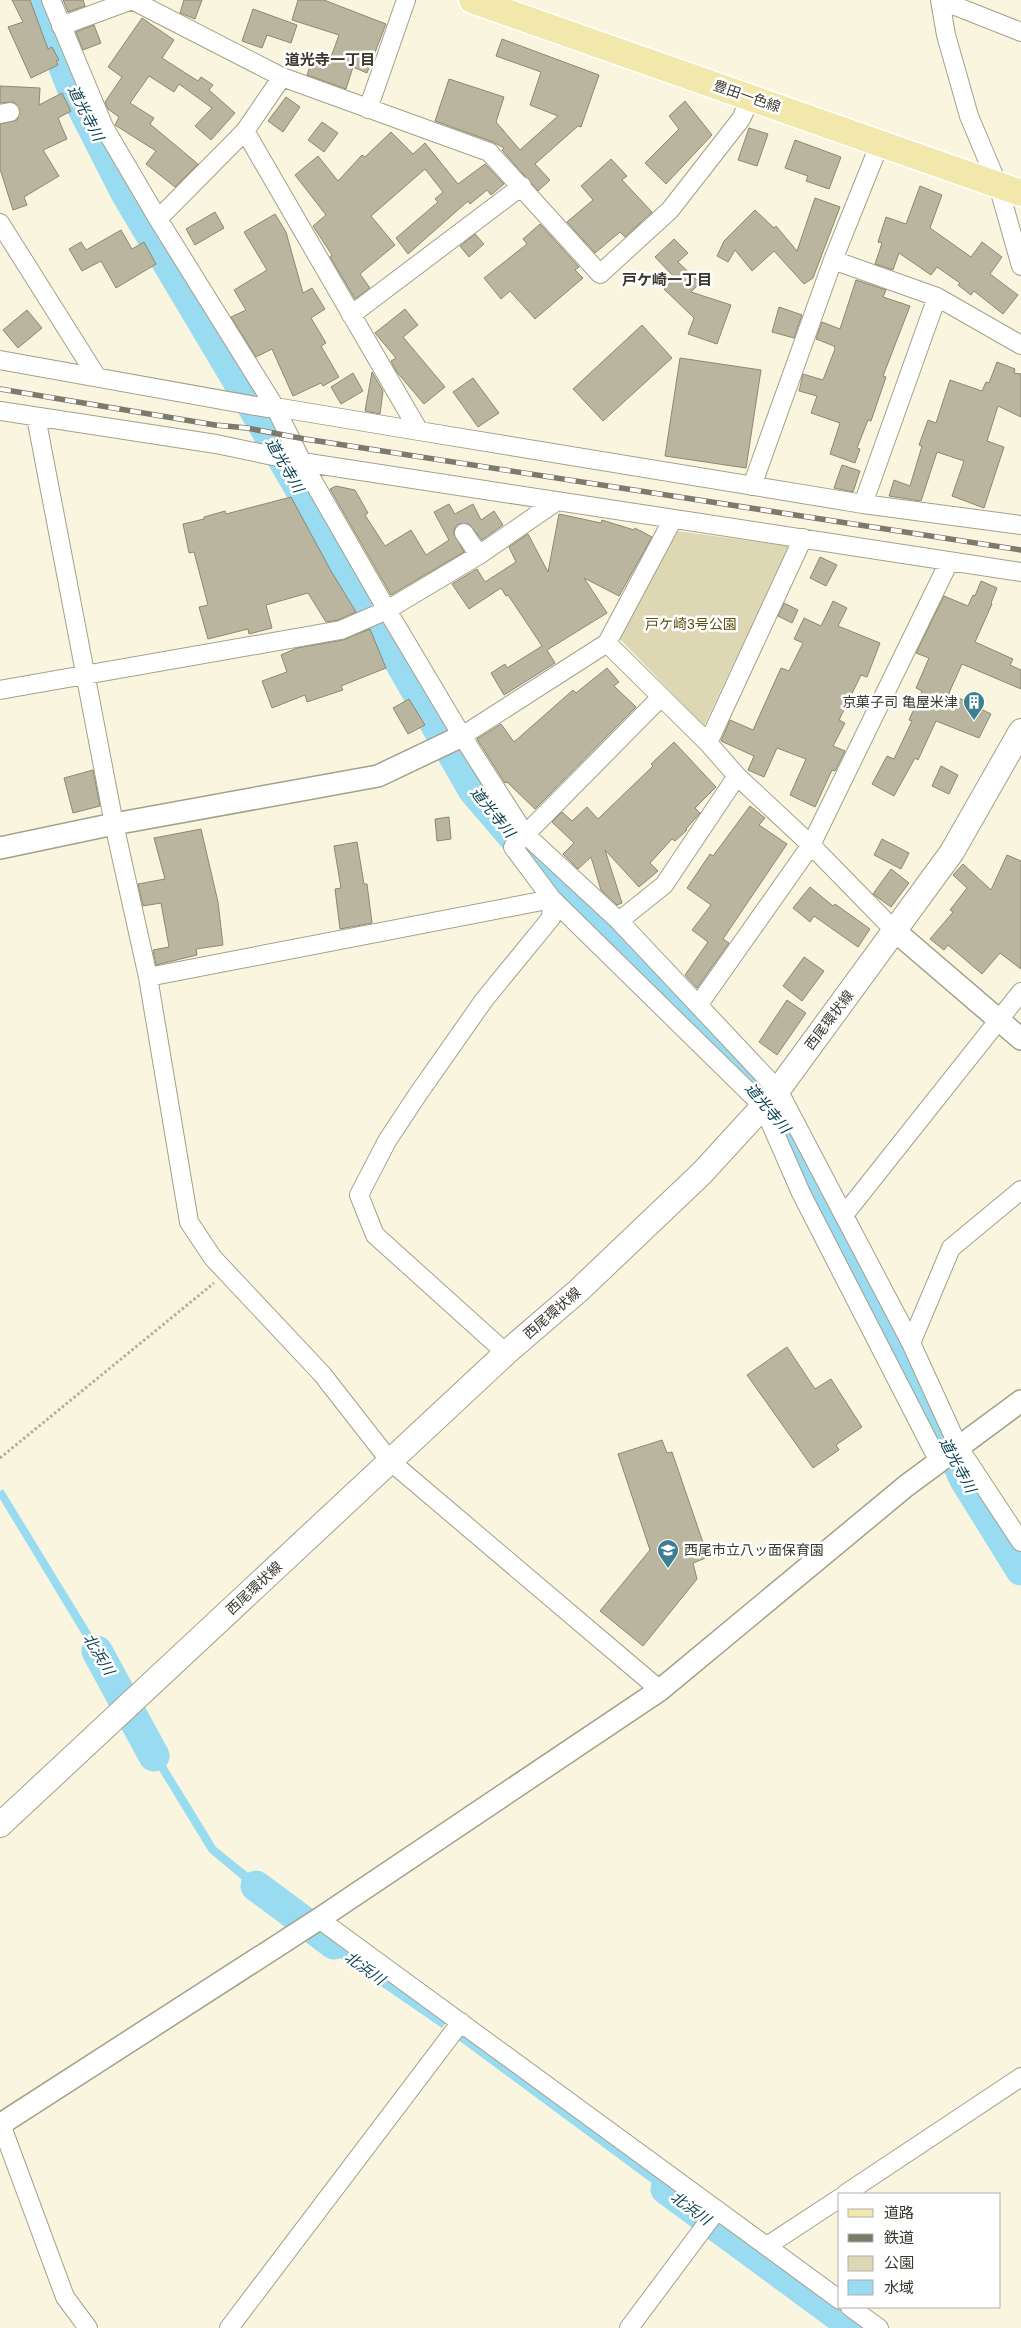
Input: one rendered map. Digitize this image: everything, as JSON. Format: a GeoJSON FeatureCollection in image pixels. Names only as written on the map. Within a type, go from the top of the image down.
{"type":"FeatureCollection","features":[{"type":"Feature","properties":{"kind":"main road","name":"豊田一色線"},"geometry":{"type":"LineString","coordinates":[[472,0],[880,142],[1009,189]]}},
{"type":"Feature","properties":{"kind":"main road","name":"西尾環状線"},"geometry":{"type":"LineString","coordinates":[[0,1825],[506,1353],[578,1291],[695,1180],[770,1098],[895,932],[952,852],[1021,731]]}},
{"type":"Feature","properties":{"kind":"street"},"geometry":{"type":"LineString","coordinates":[[51,0],[104,127],[271,408],[386,611],[521,838],[552,899],[770,1098],[801,1193],[940,1462]]}},
{"type":"Feature","properties":{"kind":"street"},"geometry":{"type":"LineString","coordinates":[[61,26],[132,0],[282,77],[489,152],[522,186],[600,274],[670,210],[741,119],[750,97]]}},
{"type":"Feature","properties":{"kind":"street"},"geometry":{"type":"LineString","coordinates":[[368,109],[406,0]]}},
{"type":"Feature","properties":{"kind":"street"},"geometry":{"type":"LineString","coordinates":[[940,0],[1021,32]]}},
{"type":"Feature","properties":{"kind":"street"},"geometry":{"type":"LineString","coordinates":[[940,0],[946,35],[969,116],[1009,189],[1021,266]]}},
{"type":"Feature","properties":{"kind":"street"},"geometry":{"type":"LineString","coordinates":[[158,219],[245,131],[282,77]]}},
{"type":"Feature","properties":{"kind":"street"},"geometry":{"type":"LineString","coordinates":[[245,131],[419,431]]}},
{"type":"Feature","properties":{"kind":"street"},"geometry":{"type":"LineString","coordinates":[[752,486],[833,260],[880,142]]}},
{"type":"Feature","properties":{"kind":"street"},"geometry":{"type":"LineString","coordinates":[[351,315],[522,186]]}},
{"type":"Feature","properties":{"kind":"street"},"geometry":{"type":"LineString","coordinates":[[0,223],[5,242],[97,377]]}},
{"type":"Feature","properties":{"kind":"street"},"geometry":{"type":"LineString","coordinates":[[833,260],[937,297],[1021,345]]}},
{"type":"Feature","properties":{"kind":"street"},"geometry":{"type":"LineString","coordinates":[[863,504],[937,297]]}},
{"type":"Feature","properties":{"kind":"street"},"geometry":{"type":"LineString","coordinates":[[0,360],[271,408],[863,504],[1021,525]]}},
{"type":"Feature","properties":{"kind":"street"},"geometry":{"type":"LineString","coordinates":[[0,411],[216,444],[302,462],[1021,572]]}},
{"type":"Feature","properties":{"kind":"street"},"geometry":{"type":"LineString","coordinates":[[36,417],[84,675],[114,824],[148,976],[189,1222],[227,1273],[322,1374],[390,1461],[660,1690]]}},
{"type":"Feature","properties":{"kind":"street"},"geometry":{"type":"LineString","coordinates":[[0,690],[341,630],[386,611],[479,555],[557,501]]}},
{"type":"Feature","properties":{"kind":"street"},"geometry":{"type":"LineString","coordinates":[[0,848],[114,824],[378,776],[426,754],[461,736],[607,642],[674,519]]}},
{"type":"Feature","properties":{"kind":"street"},"geometry":{"type":"LineString","coordinates":[[464,533],[479,555]]}},
{"type":"Feature","properties":{"kind":"street"},"geometry":{"type":"LineString","coordinates":[[708,743],[803,538]]}},
{"type":"Feature","properties":{"kind":"street"},"geometry":{"type":"LineString","coordinates":[[699,1004],[811,845],[949,562]]}},
{"type":"Feature","properties":{"kind":"street"},"geometry":{"type":"LineString","coordinates":[[607,642],[708,743],[737,776],[811,845],[895,932],[1021,1039]]}},
{"type":"Feature","properties":{"kind":"street"},"geometry":{"type":"LineString","coordinates":[[521,838],[661,698]]}},
{"type":"Feature","properties":{"kind":"street"},"geometry":{"type":"LineString","coordinates":[[619,921],[664,885],[737,776]]}},
{"type":"Feature","properties":{"kind":"street"},"geometry":{"type":"LineString","coordinates":[[521,838],[619,921],[699,1004],[770,1098],[844,1215],[911,1343],[959,1449],[1021,1542]]}},
{"type":"Feature","properties":{"kind":"street"},"geometry":{"type":"LineString","coordinates":[[148,976],[552,899]]}},
{"type":"Feature","properties":{"kind":"street"},"geometry":{"type":"LineString","coordinates":[[506,1353],[375,1235],[359,1195],[387,1141],[418,1094],[484,1000],[550,918],[552,899]]}},
{"type":"Feature","properties":{"kind":"street"},"geometry":{"type":"LineString","coordinates":[[844,1215],[1021,992]]}},
{"type":"Feature","properties":{"kind":"street"},"geometry":{"type":"LineString","coordinates":[[911,1343],[951,1248],[1021,1190]]}},
{"type":"Feature","properties":{"kind":"street"},"geometry":{"type":"LineString","coordinates":[[88,2328],[65,2297],[0,2124],[312,1924],[660,1690],[906,1486],[959,1449],[1021,1401]]}},
{"type":"Feature","properties":{"kind":"street"},"geometry":{"type":"LineString","coordinates":[[312,1924],[713,2216],[767,2246],[838,2299]]}},
{"type":"Feature","properties":{"kind":"street"},"geometry":{"type":"LineString","coordinates":[[229,2328],[455,2028]]}},
{"type":"Feature","properties":{"kind":"street"},"geometry":{"type":"LineString","coordinates":[[847,2193],[1021,2077]]}},
{"type":"Feature","properties":{"kind":"street"},"geometry":{"type":"LineString","coordinates":[[767,2246],[838,2199]]}},
{"type":"Feature","properties":{"kind":"street"},"geometry":{"type":"LineString","coordinates":[[628,2328],[713,2216]]}},
{"type":"Feature","properties":{"kind":"street"},"geometry":{"type":"LineString","coordinates":[[851,2308],[879,2328]]}},
{"type":"Feature","properties":{"kind":"path"},"geometry":{"type":"LineString","coordinates":[[0,1458],[227,1273]]}},
{"type":"Feature","properties":{"kind":"green space","name":"戸ケ崎3号公園"},"geometry":{"type":"Polygon","coordinates":[[[677,531],[789,546],[704,726],[620,639],[677,531]]]}},
{"type":"Feature","properties":{"kind":"water","name":"北浜川"},"geometry":{"type":"Polygon","coordinates":[[[3,1489],[115,1672],[125,1681],[111,1693],[109,1679],[0,1499],[0,1491],[3,1489]]]}},
{"type":"Feature","properties":{"kind":"water"},"geometry":{"type":"Polygon","coordinates":[[[142,1710],[143,1728],[216,1847],[293,1909],[285,1916],[209,1852],[138,1736],[126,1727],[142,1710]]]}},
{"type":"Feature","properties":{"kind":"water","name":"北浜川"},"geometry":{"type":"Polygon","coordinates":[[[324,1928],[447,2021],[442,2028],[311,1938],[324,1928]]]}},
{"type":"Feature","properties":{"kind":"water","name":"北浜川"},"geometry":{"type":"Polygon","coordinates":[[[462,2032],[705,2210],[699,2218],[457,2039],[462,2032]]]}},
{"type":"Feature","properties":{"kind":"water"},"geometry":{"type":"Polygon","coordinates":[[[785,2268],[838,2305],[838,2308],[842,2308],[870,2328],[845,2328],[775,2275],[785,2268]]]}},
{"type":"Feature","properties":{"kind":"building"},"geometry":{"type":"Polygon","coordinates":[[[12,0],[30,0],[48,49],[52,47],[59,60],[56,61],[58,65],[31,78],[8,27],[23,22],[12,0]]]}},
{"type":"Feature","properties":{"kind":"building"},"geometry":{"type":"Polygon","coordinates":[[[63,0],[83,0],[85,6],[68,12],[63,0]]]}},
{"type":"Feature","properties":{"kind":"building"},"geometry":{"type":"Polygon","coordinates":[[[184,0],[202,0],[195,19],[180,13],[184,0]]]}},
{"type":"Feature","properties":{"kind":"building"},"geometry":{"type":"Polygon","coordinates":[[[298,0],[324,0],[386,24],[367,73],[353,67],[346,89],[307,75],[311,63],[327,68],[339,35],[292,20],[298,0]]]}},
{"type":"Feature","properties":{"kind":"building"},"geometry":{"type":"Polygon","coordinates":[[[253,9],[297,25],[291,43],[267,35],[262,48],[242,41],[253,9]]]}},
{"type":"Feature","properties":{"kind":"building"},"geometry":{"type":"Polygon","coordinates":[[[142,18],[174,40],[162,58],[198,81],[201,77],[213,85],[209,90],[235,113],[211,140],[195,126],[212,108],[179,84],[174,92],[149,76],[130,103],[154,118],[150,124],[198,164],[175,187],[146,164],[156,151],[115,125],[119,117],[108,109],[105,102],[122,77],[108,67],[142,18]]]}},
{"type":"Feature","properties":{"kind":"building"},"geometry":{"type":"Polygon","coordinates":[[[94,25],[101,43],[83,50],[76,32],[94,25]]]}},
{"type":"Feature","properties":{"kind":"building"},"geometry":{"type":"Polygon","coordinates":[[[502,39],[599,75],[581,127],[578,126],[535,164],[550,180],[538,191],[502,150],[504,148],[493,142],[435,121],[449,79],[504,97],[496,122],[520,150],[558,116],[530,105],[541,72],[496,56],[502,39]]]}},
{"type":"Feature","properties":{"kind":"building"},"geometry":{"type":"Polygon","coordinates":[[[0,86],[40,88],[39,105],[62,93],[71,111],[58,118],[67,139],[43,150],[59,176],[24,197],[27,205],[13,210],[0,169],[0,124],[17,120],[20,110],[14,102],[0,103],[0,86]]]}},
{"type":"Feature","properties":{"kind":"building"},"geometry":{"type":"Polygon","coordinates":[[[286,97],[300,107],[283,132],[268,121],[286,97]]]}},
{"type":"Feature","properties":{"kind":"building"},"geometry":{"type":"Polygon","coordinates":[[[685,101],[712,135],[666,184],[645,163],[679,129],[669,116],[685,101]]]}},
{"type":"Feature","properties":{"kind":"building"},"geometry":{"type":"Polygon","coordinates":[[[322,122],[338,133],[324,152],[308,140],[322,122]]]}},
{"type":"Feature","properties":{"kind":"building"},"geometry":{"type":"Polygon","coordinates":[[[749,128],[768,134],[757,166],[738,160],[749,128]]]}},
{"type":"Feature","properties":{"kind":"building"},"geometry":{"type":"Polygon","coordinates":[[[391,132],[413,154],[425,143],[458,184],[485,164],[504,184],[491,195],[487,190],[470,204],[468,201],[408,254],[396,238],[438,202],[435,199],[443,192],[425,169],[371,216],[395,245],[360,274],[370,288],[355,299],[330,257],[332,255],[313,226],[326,215],[295,175],[318,156],[338,181],[362,155],[365,157],[391,132]]]}},
{"type":"Feature","properties":{"kind":"building"},"geometry":{"type":"Polygon","coordinates":[[[795,140],[841,157],[829,189],[806,181],[808,176],[785,168],[795,140]]]}},
{"type":"Feature","properties":{"kind":"building"},"geometry":{"type":"Polygon","coordinates":[[[611,159],[627,176],[622,180],[652,212],[625,237],[620,232],[595,253],[567,222],[593,200],[581,186],[611,159]]]}},
{"type":"Feature","properties":{"kind":"building"},"geometry":{"type":"Polygon","coordinates":[[[920,186],[942,195],[930,228],[971,257],[982,242],[1002,257],[990,274],[1018,295],[1003,314],[974,291],[971,295],[958,285],[960,283],[937,267],[931,275],[899,253],[893,270],[875,264],[882,243],[878,242],[886,217],[906,224],[920,186]]]}},
{"type":"Feature","properties":{"kind":"building"},"geometry":{"type":"Polygon","coordinates":[[[815,198],[840,207],[813,278],[804,284],[774,251],[752,271],[735,250],[728,262],[717,256],[724,241],[755,210],[774,228],[776,226],[797,251],[815,198]]]}},
{"type":"Feature","properties":{"kind":"building"},"geometry":{"type":"Polygon","coordinates":[[[215,212],[224,228],[195,245],[186,229],[215,212]]]}},
{"type":"Feature","properties":{"kind":"building"},"geometry":{"type":"Polygon","coordinates":[[[275,214],[286,232],[303,293],[312,288],[325,309],[311,318],[326,343],[321,346],[339,377],[323,386],[321,383],[293,396],[272,349],[256,357],[231,317],[246,310],[234,290],[267,270],[244,232],[275,214]]]}},
{"type":"Feature","properties":{"kind":"building"},"geometry":{"type":"Polygon","coordinates":[[[540,224],[579,267],[575,270],[583,278],[535,319],[510,291],[501,299],[484,278],[527,244],[523,239],[540,224]]]}},
{"type":"Feature","properties":{"kind":"building"},"geometry":{"type":"Polygon","coordinates":[[[121,230],[132,249],[144,242],[156,264],[116,288],[101,261],[82,271],[69,249],[81,242],[86,250],[121,230]]]}},
{"type":"Feature","properties":{"kind":"building"},"geometry":{"type":"Polygon","coordinates":[[[475,234],[484,244],[469,257],[460,246],[475,234]]]}},
{"type":"Feature","properties":{"kind":"building"},"geometry":{"type":"Polygon","coordinates":[[[674,239],[688,253],[678,262],[700,283],[691,292],[731,305],[717,344],[688,334],[694,318],[664,289],[675,278],[655,257],[674,239]]]}},
{"type":"Feature","properties":{"kind":"building"},"geometry":{"type":"Polygon","coordinates":[[[856,280],[886,290],[883,297],[910,306],[883,376],[886,377],[871,421],[868,420],[857,448],[860,449],[855,463],[830,454],[840,423],[811,413],[817,396],[799,391],[803,374],[823,380],[835,349],[834,346],[816,339],[822,322],[840,329],[856,280]]]}},
{"type":"Feature","properties":{"kind":"building"},"geometry":{"type":"Polygon","coordinates":[[[779,307],[802,315],[794,338],[772,332],[779,307]]]}},
{"type":"Feature","properties":{"kind":"building"},"geometry":{"type":"Polygon","coordinates":[[[405,309],[418,325],[403,337],[445,387],[424,404],[396,371],[391,361],[396,358],[375,333],[405,309]]]}},
{"type":"Feature","properties":{"kind":"building"},"geometry":{"type":"Polygon","coordinates":[[[27,310],[42,328],[18,348],[3,330],[27,310]]]}},
{"type":"Feature","properties":{"kind":"building"},"geometry":{"type":"Polygon","coordinates":[[[642,325],[672,358],[603,421],[573,389],[642,325]]]}},
{"type":"Feature","properties":{"kind":"building"},"geometry":{"type":"Polygon","coordinates":[[[680,358],[761,370],[746,468],[665,456],[680,358]]]}},
{"type":"Feature","properties":{"kind":"building"},"geometry":{"type":"Polygon","coordinates":[[[997,362],[1015,369],[1014,373],[1021,374],[1021,417],[998,406],[987,441],[1004,447],[984,508],[952,496],[964,461],[937,452],[921,501],[889,496],[894,480],[910,486],[922,446],[919,445],[928,420],[936,423],[950,380],[982,391],[986,382],[989,383],[997,362]]]}},
{"type":"Feature","properties":{"kind":"building"},"geometry":{"type":"Polygon","coordinates":[[[372,372],[383,391],[380,414],[365,411],[372,372]]]}},
{"type":"Feature","properties":{"kind":"building"},"geometry":{"type":"Polygon","coordinates":[[[353,373],[363,391],[341,404],[331,387],[353,373]]]}},
{"type":"Feature","properties":{"kind":"building"},"geometry":{"type":"Polygon","coordinates":[[[473,378],[499,413],[478,427],[453,392],[473,378]]]}},
{"type":"Feature","properties":{"kind":"building"},"geometry":{"type":"Polygon","coordinates":[[[842,465],[860,471],[853,492],[834,488],[842,465]]]}},
{"type":"Feature","properties":{"kind":"building"},"geometry":{"type":"Polygon","coordinates":[[[336,486],[355,490],[368,513],[365,515],[385,546],[411,530],[426,555],[449,540],[434,512],[449,504],[455,514],[473,504],[481,520],[494,511],[503,525],[482,540],[469,524],[458,524],[454,529],[454,534],[464,552],[391,595],[330,489],[336,486]]]}},
{"type":"Feature","properties":{"kind":"building"},"geometry":{"type":"Polygon","coordinates":[[[291,497],[331,571],[356,612],[338,620],[326,622],[308,593],[266,605],[272,628],[249,634],[248,629],[208,639],[199,607],[208,605],[194,552],[189,553],[183,524],[225,511],[226,514],[291,497]]]}},
{"type":"Feature","properties":{"kind":"building"},"geometry":{"type":"Polygon","coordinates":[[[559,514],[601,523],[602,520],[634,530],[635,528],[652,537],[619,596],[584,578],[607,613],[547,650],[555,663],[504,695],[491,673],[505,664],[507,668],[542,646],[508,595],[506,596],[501,588],[469,609],[452,584],[477,569],[485,582],[516,562],[509,547],[528,534],[548,572],[559,514]]]}},
{"type":"Feature","properties":{"kind":"building"},"geometry":{"type":"Polygon","coordinates":[[[820,557],[837,565],[826,586],[810,578],[820,557]]]}},
{"type":"Feature","properties":{"kind":"building"},"geometry":{"type":"Polygon","coordinates":[[[981,581],[997,588],[975,642],[1013,659],[1010,665],[1021,670],[1021,689],[962,664],[949,693],[991,714],[979,738],[936,721],[918,760],[915,758],[894,796],[872,784],[887,756],[894,759],[912,721],[909,720],[922,691],[916,688],[929,658],[916,653],[944,596],[968,606],[973,595],[975,596],[981,581]]]}},
{"type":"Feature","properties":{"kind":"building"},"geometry":{"type":"Polygon","coordinates":[[[833,601],[847,608],[838,626],[880,643],[867,677],[861,675],[839,720],[845,723],[833,746],[845,751],[835,771],[832,770],[815,807],[790,795],[806,759],[777,748],[764,777],[748,770],[754,756],[721,741],[730,720],[753,730],[781,668],[789,671],[803,643],[794,639],[804,618],[821,626],[833,601]]]}},
{"type":"Feature","properties":{"kind":"building"},"geometry":{"type":"Polygon","coordinates":[[[784,603],[798,610],[792,623],[778,616],[784,603]]]}},
{"type":"Feature","properties":{"kind":"building"},"geometry":{"type":"Polygon","coordinates":[[[370,629],[386,668],[341,686],[343,690],[307,702],[305,695],[272,708],[262,681],[287,672],[281,655],[297,648],[343,640],[370,629]]]}},
{"type":"Feature","properties":{"kind":"building"},"geometry":{"type":"Polygon","coordinates":[[[607,668],[619,682],[614,686],[636,707],[535,809],[507,782],[505,783],[477,739],[501,724],[514,742],[573,690],[576,693],[607,668]]]}},
{"type":"Feature","properties":{"kind":"building"},"geometry":{"type":"Polygon","coordinates":[[[409,699],[425,725],[408,734],[393,708],[409,699]]]}},
{"type":"Feature","properties":{"kind":"building"},"geometry":{"type":"Polygon","coordinates":[[[674,742],[716,787],[695,808],[700,813],[687,830],[675,841],[672,839],[650,863],[658,871],[639,887],[605,850],[622,903],[617,905],[601,890],[591,857],[578,869],[563,854],[574,843],[552,822],[562,812],[572,821],[587,807],[598,819],[653,766],[651,764],[674,742]]]}},
{"type":"Feature","properties":{"kind":"building"},"geometry":{"type":"Polygon","coordinates":[[[941,766],[958,775],[949,794],[932,786],[941,766]]]}},
{"type":"Feature","properties":{"kind":"building"},"geometry":{"type":"Polygon","coordinates":[[[93,770],[100,806],[73,813],[64,778],[93,770]]]}},
{"type":"Feature","properties":{"kind":"building"},"geometry":{"type":"Polygon","coordinates":[[[750,806],[765,818],[759,825],[787,844],[723,939],[729,943],[697,988],[685,975],[708,942],[692,930],[711,905],[687,888],[710,854],[713,856],[750,806]]]}},
{"type":"Feature","properties":{"kind":"building"},"geometry":{"type":"Polygon","coordinates":[[[449,817],[451,839],[437,841],[435,819],[449,817]]]}},
{"type":"Feature","properties":{"kind":"building"},"geometry":{"type":"Polygon","coordinates":[[[201,829],[218,902],[223,945],[196,949],[197,955],[156,965],[153,950],[169,947],[161,903],[143,906],[138,884],[165,879],[154,838],[201,829]]]}},
{"type":"Feature","properties":{"kind":"building"},"geometry":{"type":"Polygon","coordinates":[[[882,839],[909,853],[901,869],[874,855],[882,839]]]}},
{"type":"Feature","properties":{"kind":"building"},"geometry":{"type":"Polygon","coordinates":[[[357,842],[364,884],[367,884],[372,923],[340,929],[335,889],[341,888],[334,846],[357,842]]]}},
{"type":"Feature","properties":{"kind":"building"},"geometry":{"type":"Polygon","coordinates":[[[1007,855],[1021,861],[1021,969],[1000,953],[982,974],[948,945],[944,950],[930,939],[953,912],[950,910],[967,888],[953,875],[963,864],[991,890],[1007,855]]]}},
{"type":"Feature","properties":{"kind":"building"},"geometry":{"type":"Polygon","coordinates":[[[891,869],[909,883],[891,907],[873,894],[891,869]]]}},
{"type":"Feature","properties":{"kind":"building"},"geometry":{"type":"Polygon","coordinates":[[[810,887],[833,906],[835,904],[870,929],[858,947],[814,916],[810,922],[793,908],[810,887]]]}},
{"type":"Feature","properties":{"kind":"building"},"geometry":{"type":"Polygon","coordinates":[[[804,957],[824,971],[802,1001],[783,986],[804,957]]]}},
{"type":"Feature","properties":{"kind":"building"},"geometry":{"type":"Polygon","coordinates":[[[787,1000],[806,1013],[777,1055],[759,1042],[787,1000]]]}},
{"type":"Feature","properties":{"kind":"building"},"geometry":{"type":"Polygon","coordinates":[[[787,1347],[815,1389],[831,1379],[862,1427],[836,1445],[839,1450],[813,1468],[747,1375],[787,1347]]]}},
{"type":"Feature","properties":{"kind":"building"},"geometry":{"type":"Polygon","coordinates":[[[662,1440],[667,1453],[672,1452],[708,1557],[693,1563],[697,1579],[643,1646],[600,1611],[650,1550],[618,1454],[662,1440]]]}},
{"type":"Feature","properties":{"kind":"waterway","name":"道光寺川"},"geometry":{"type":"LineString","coordinates":[[38,0],[71,85],[126,193],[235,376],[474,791],[559,890],[621,945],[774,1109],[786,1126],[946,1438],[964,1478],[1021,1570]]}},
{"type":"Feature","properties":{"kind":"waterway","name":"北浜川"},"geometry":{"type":"LineString","coordinates":[[97,1651],[154,1756]]}},
{"type":"Feature","properties":{"kind":"waterway","name":"北浜川"},"geometry":{"type":"LineString","coordinates":[[256,1886],[334,1944]]}},
{"type":"Feature","properties":{"kind":"waterway","name":"北浜川"},"geometry":{"type":"LineString","coordinates":[[666,2189],[855,2328]]}},
{"type":"Feature","properties":{"kind":"railway"},"geometry":{"type":"LineString","coordinates":[[0,389],[215,425],[247,428],[305,439],[1021,550]]}},
{"type":"Feature","properties":{"kind":"place","name":"京菓子司 亀屋米津"},"geometry":{"type":"Point","coordinates":[974,721]}},
{"type":"Feature","properties":{"kind":"place","name":"西尾市立八ッ面保育園"},"geometry":{"type":"Point","coordinates":[668,1569]}},
{"type":"Feature","properties":{"kind":"district","name":"道光寺一丁目"},"geometry":{"type":"Point","coordinates":[330,59]}},
{"type":"Feature","properties":{"kind":"district","name":"戸ケ崎一丁目"},"geometry":{"type":"Point","coordinates":[667,279]}}]}
